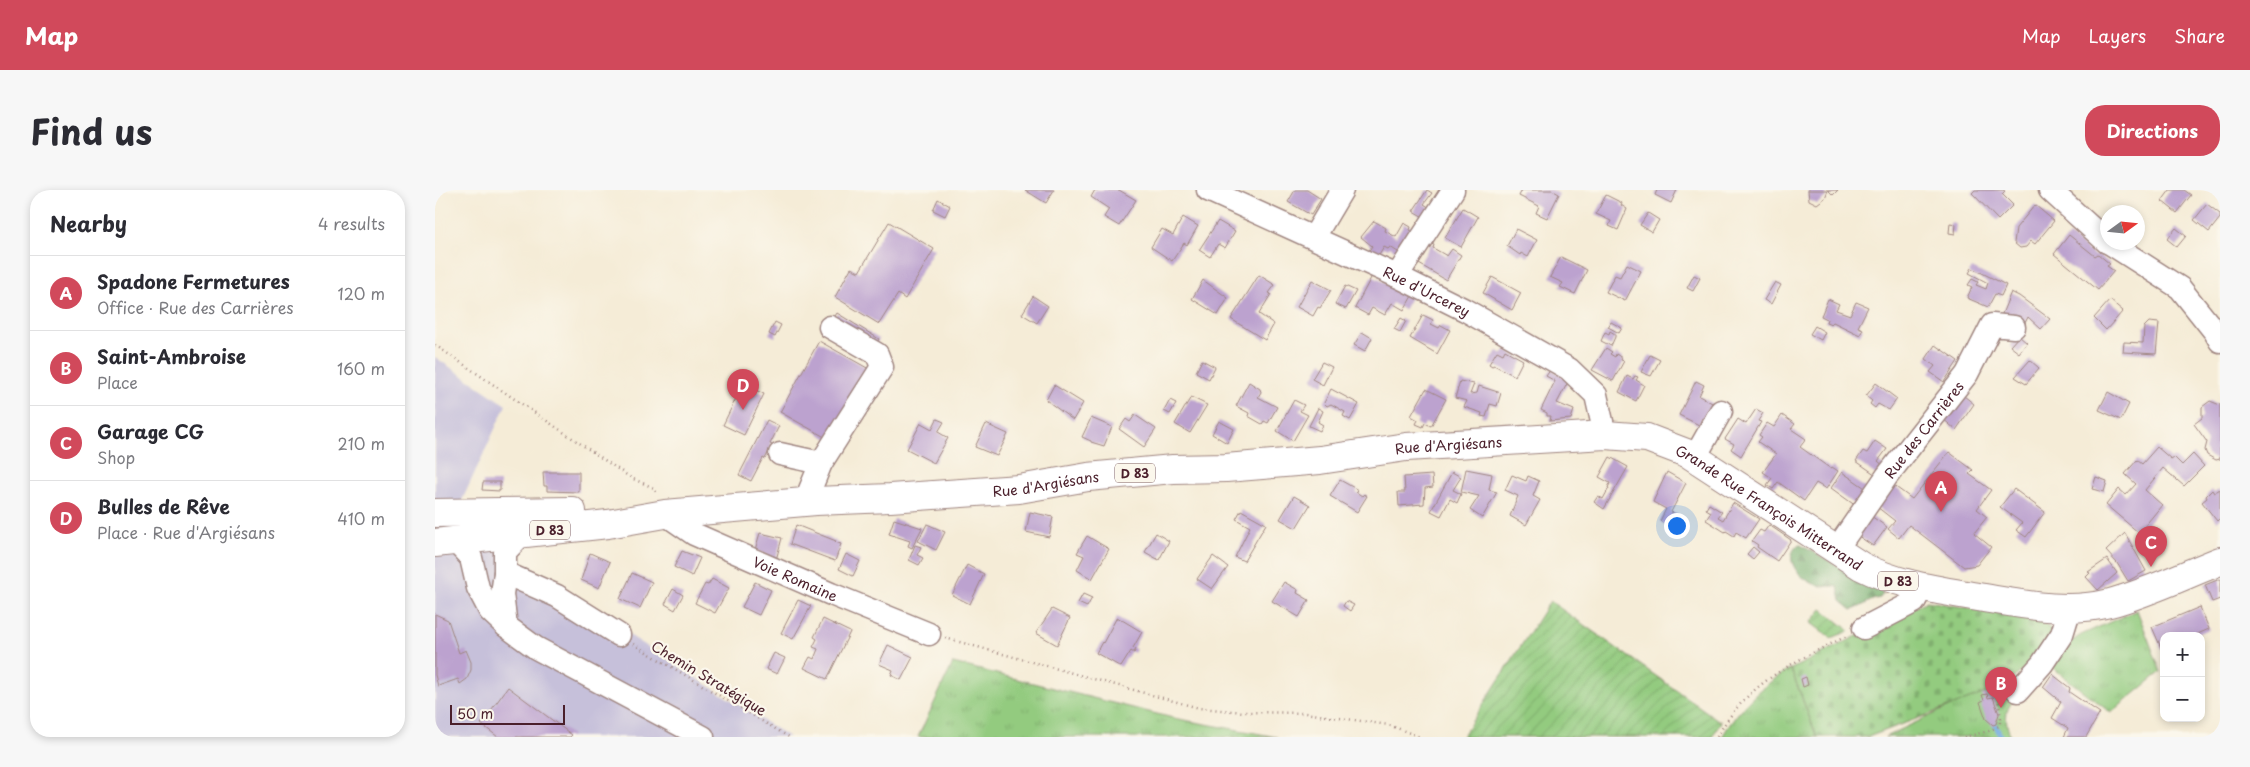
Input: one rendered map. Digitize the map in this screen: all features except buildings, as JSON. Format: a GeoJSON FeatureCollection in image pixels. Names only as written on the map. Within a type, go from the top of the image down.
{"type":"FeatureCollection","features":[{"type":"Feature","properties":{"kind":"main road","name":"Grande Rue François Mitterrand"},"geometry":{"type":"LineString","coordinates":[[1605,435],[1647,438],[1668,444],[1695,457],[1836,550],[1877,574],[1922,587],[2044,608],[2070,608],[2110,603],[2220,561]]}},
{"type":"Feature","properties":{"kind":"main road","name":"Rue d'Argiésans"},"geometry":{"type":"LineString","coordinates":[[453,547],[505,549],[608,524],[665,514],[805,502],[1019,489],[1088,478],[1173,469],[1226,468],[1320,460],[1406,447],[1605,435]]}},
{"type":"Feature","properties":{"kind":"main road","name":"Rue d'Argiésans"},"geometry":{"type":"LineString","coordinates":[[440,513],[603,510],[665,514]]}},
{"type":"Feature","properties":{"kind":"street","name":"Rue d'Urcerey"},"geometry":{"type":"LineString","coordinates":[[1208,190],[1397,276],[1465,310],[1569,369],[1596,395],[1605,435]]}},
{"type":"Feature","properties":{"kind":"street"},"geometry":{"type":"LineString","coordinates":[[1314,237],[1342,190]]}},
{"type":"Feature","properties":{"kind":"street"},"geometry":{"type":"LineString","coordinates":[[1397,276],[1453,190]]}},
{"type":"Feature","properties":{"kind":"street"},"geometry":{"type":"LineString","coordinates":[[2050,190],[2100,235]]}},
{"type":"Feature","properties":{"kind":"street"},"geometry":{"type":"LineString","coordinates":[[2120,250],[2179,288],[2220,341]]}},
{"type":"Feature","properties":{"kind":"street","name":"Rue des Carrières"},"geometry":{"type":"LineString","coordinates":[[1836,550],[1887,476],[1967,374],[1992,325],[2013,328]]}},
{"type":"Feature","properties":{"kind":"street"},"geometry":{"type":"LineString","coordinates":[[805,502],[821,463],[882,367],[877,354],[830,327]]}},
{"type":"Feature","properties":{"kind":"street"},"geometry":{"type":"LineString","coordinates":[[1695,457],[1721,411]]}},
{"type":"Feature","properties":{"kind":"street"},"geometry":{"type":"LineString","coordinates":[[780,454],[821,463]]}},
{"type":"Feature","properties":{"kind":"street"},"geometry":{"type":"LineString","coordinates":[[506,626],[502,594],[505,549],[498,522],[544,512]]}},
{"type":"Feature","properties":{"kind":"street"},"geometry":{"type":"LineString","coordinates":[[440,513],[474,524],[557,596],[619,635]]}},
{"type":"Feature","properties":{"kind":"street","name":"Voie Romaine"},"geometry":{"type":"LineString","coordinates":[[665,514],[694,534],[831,594],[929,634]]}},
{"type":"Feature","properties":{"kind":"street"},"geometry":{"type":"LineString","coordinates":[[453,547],[491,610],[506,626],[535,648],[703,737]]}},
{"type":"Feature","properties":{"kind":"street"},"geometry":{"type":"LineString","coordinates":[[1864,628],[1914,602],[1922,587]]}},
{"type":"Feature","properties":{"kind":"street"},"geometry":{"type":"LineString","coordinates":[[2018,691],[2042,664],[2062,634],[2070,608]]}},
{"type":"Feature","properties":{"kind":"path"},"geometry":{"type":"LineString","coordinates":[[435,345],[631,478],[654,488],[665,514]]}},
{"type":"Feature","properties":{"kind":"path"},"geometry":{"type":"LineString","coordinates":[[1717,737],[1722,728],[1758,686],[1782,668],[1864,628]]}},
{"type":"Feature","properties":{"kind":"path"},"geometry":{"type":"LineString","coordinates":[[929,634],[1199,708],[1314,715],[1389,725],[1420,737]]}},
{"type":"Feature","properties":{"kind":"path","name":"Chemin Stratégique"},"geometry":{"type":"LineString","coordinates":[[619,635],[789,737]]}},
{"type":"Feature","properties":{"kind":"path"},"geometry":{"type":"LineString","coordinates":[[1965,737],[1989,731],[1999,726],[2001,718],[1998,700],[2018,691]]}},
{"type":"Feature","properties":{"kind":"shaded area"},"geometry":{"type":"Polygon","coordinates":[[[435,357],[506,405],[452,522],[789,737],[435,737],[435,357]]]}},
{"type":"Feature","properties":{"kind":"green space"},"geometry":{"type":"Polygon","coordinates":[[[1799,544],[1881,590],[1883,594],[1880,598],[1852,610],[1841,601],[1838,587],[1815,584],[1808,581],[1796,570],[1792,557],[1794,550],[1799,544]]]}},
{"type":"Feature","properties":{"kind":"green space"},"geometry":{"type":"Polygon","coordinates":[[[1550,601],[1721,722],[1712,737],[1462,737],[1550,601]]]}},
{"type":"Feature","properties":{"kind":"green space"},"geometry":{"type":"Polygon","coordinates":[[[1927,601],[2041,620],[2053,632],[2039,654],[2007,685],[1868,737],[1817,737],[1791,669],[1927,601]]]}},
{"type":"Feature","properties":{"kind":"green space"},"geometry":{"type":"Polygon","coordinates":[[[1822,609],[1850,631],[1831,638],[1811,623],[1822,609]]]}},
{"type":"Feature","properties":{"kind":"green space"},"geometry":{"type":"Polygon","coordinates":[[[2137,610],[2160,673],[2111,713],[2049,665],[2066,645],[2081,635],[2137,610]]]}},
{"type":"Feature","properties":{"kind":"green space"},"geometry":{"type":"Polygon","coordinates":[[[953,663],[1173,718],[1277,737],[918,737],[953,663]]]}},
{"type":"Feature","properties":{"kind":"green space"},"geometry":{"type":"Polygon","coordinates":[[[1791,669],[1817,737],[1722,737],[1735,717],[1752,698],[1771,682],[1791,669]]]}},
{"type":"Feature","properties":{"kind":"green space"},"geometry":{"type":"Polygon","coordinates":[[[2007,685],[2017,697],[2009,706],[2006,716],[2011,737],[1885,737],[1957,703],[2007,685]]]}},
{"type":"Feature","properties":{"kind":"waterway"},"geometry":{"type":"LineString","coordinates":[[1993,720],[2001,737]]}},
{"type":"Feature","properties":{"kind":"place","name":"Bulles de Rêve"},"geometry":{"type":"Point","coordinates":[743,410]}},
{"type":"Feature","properties":{"kind":"place","name":"Spadone Fermetures"},"geometry":{"type":"Point","coordinates":[1941,512]}},
{"type":"Feature","properties":{"kind":"place","name":"Garage CG"},"geometry":{"type":"Point","coordinates":[2151,567]}},
{"type":"Feature","properties":{"kind":"place","name":"Saint-Ambroise"},"geometry":{"type":"Point","coordinates":[2001,708]}}]}
